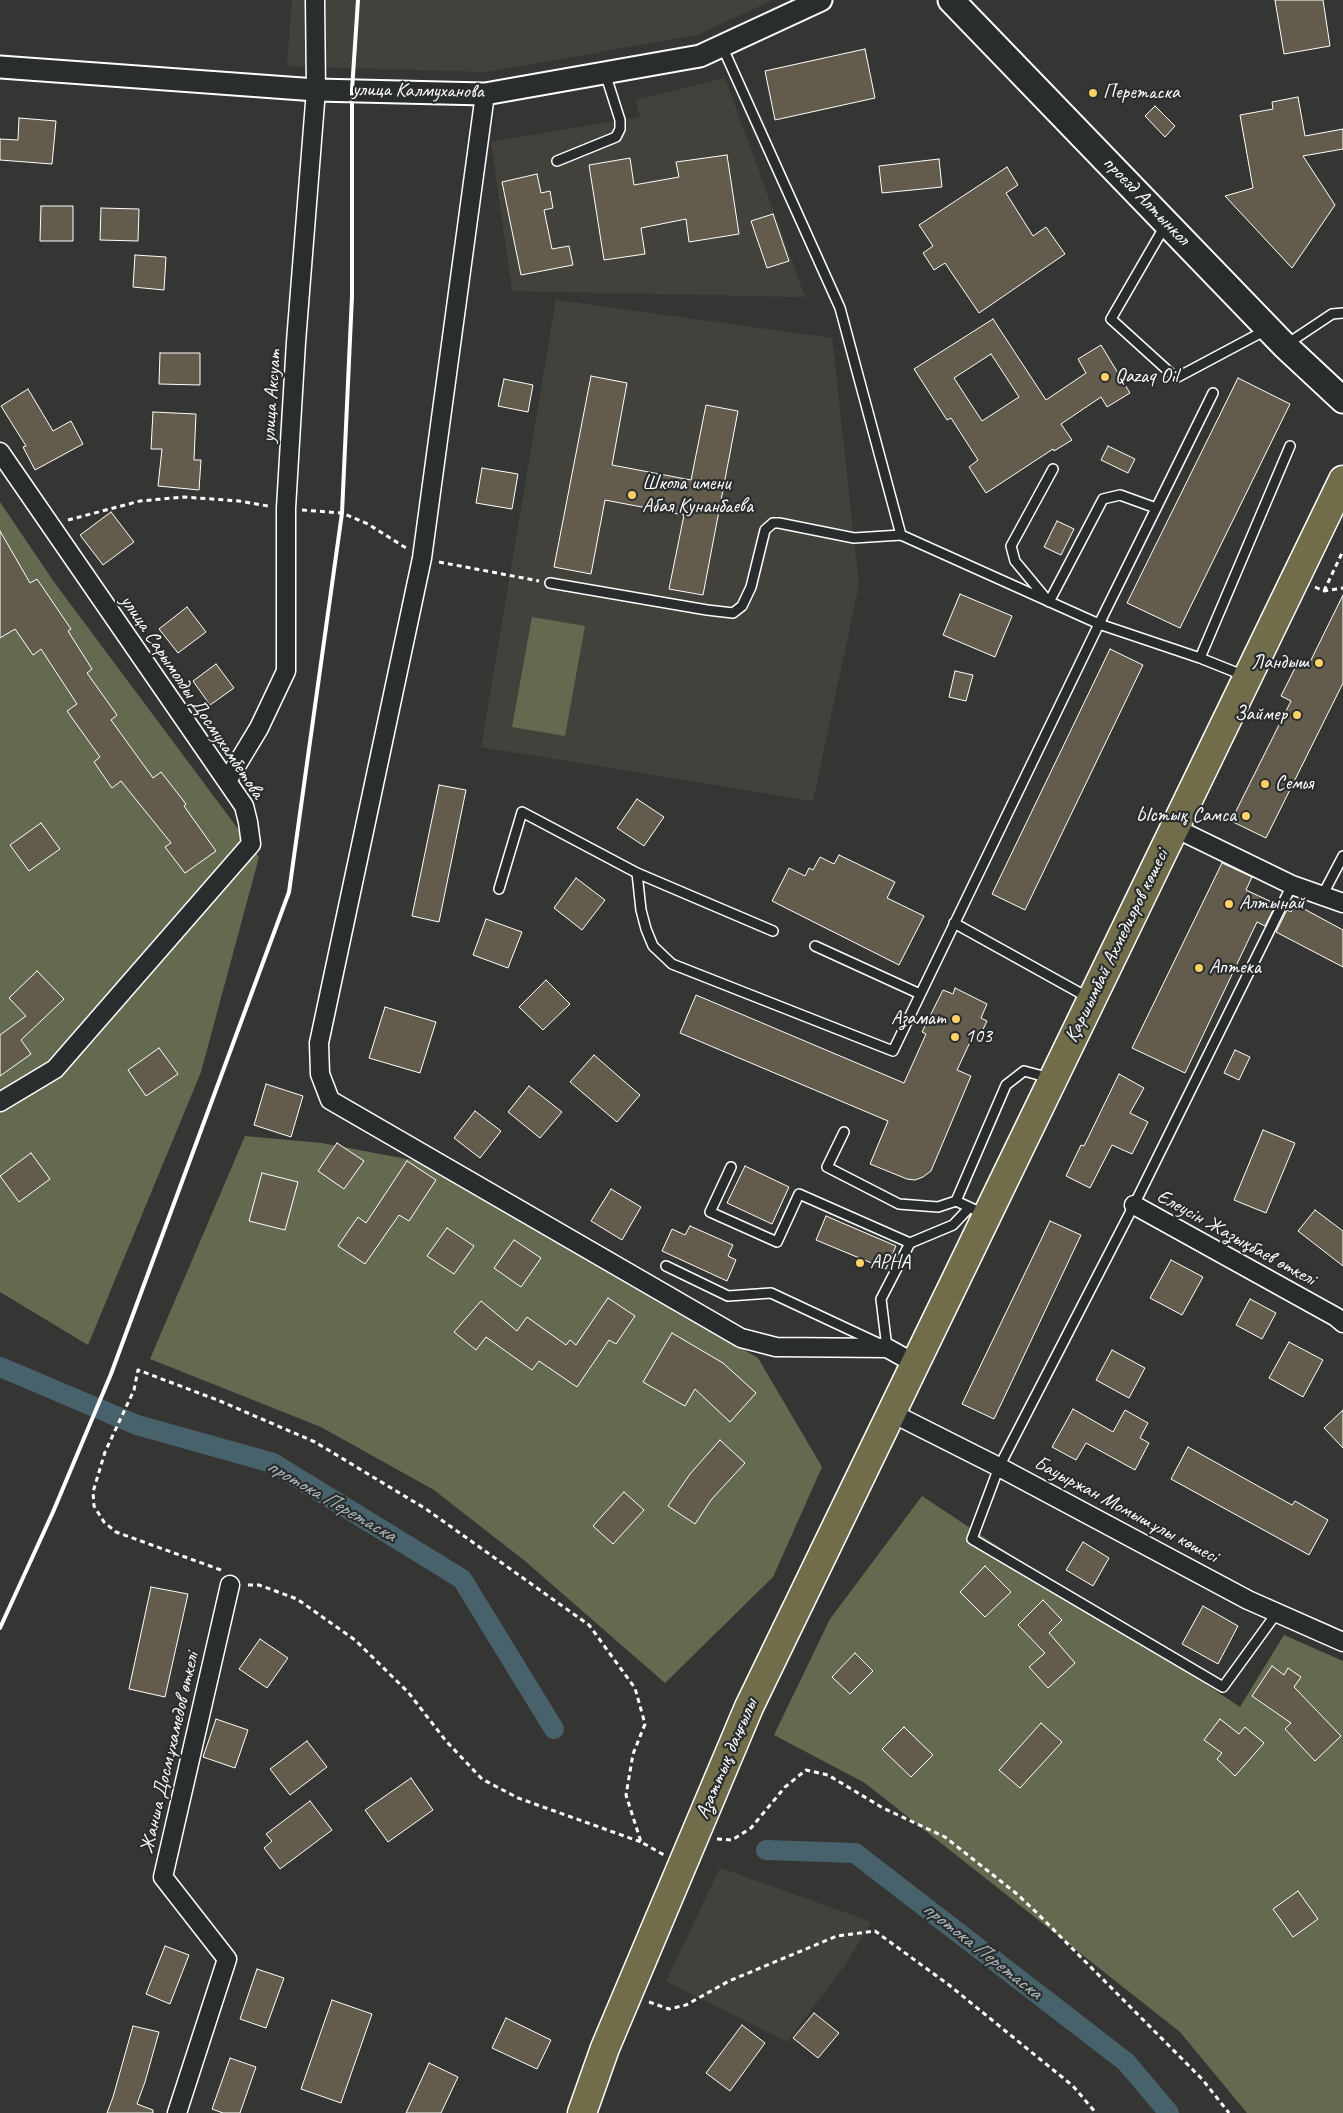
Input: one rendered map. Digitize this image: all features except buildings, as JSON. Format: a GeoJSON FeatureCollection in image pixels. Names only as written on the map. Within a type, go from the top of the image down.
{"type":"FeatureCollection","features":[{"type":"Feature","properties":{"kind":"main road","name":"проезд Алтынкол"},"geometry":{"type":"LineString","coordinates":[[951,0],[1276,337],[1343,400]]}},
{"type":"Feature","properties":{"kind":"main road","name":"Қаршымбай Ахмедияров көшесі"},"geometry":{"type":"LineString","coordinates":[[890,1412],[914,1363],[977,1211],[1053,1078],[1343,480]]}},
{"type":"Feature","properties":{"kind":"main road","name":"Азаттық даңғылы"},"geometry":{"type":"LineString","coordinates":[[582,2113],[605,2048],[749,1707],[890,1412]]}},
{"type":"Feature","properties":{"kind":"street","name":"улица Аксуат"},"geometry":{"type":"LineString","coordinates":[[227,781],[259,728],[286,671],[286,508],[316,90],[315,0]]}},
{"type":"Feature","properties":{"kind":"street","name":"улица Калмуханова"},"geometry":{"type":"LineString","coordinates":[[0,67],[316,90],[485,94],[700,56],[821,0]]}},
{"type":"Feature","properties":{"kind":"street"},"geometry":{"type":"LineString","coordinates":[[485,94],[422,558],[319,1042],[320,1074],[330,1100],[741,1338],[776,1347],[887,1348],[914,1363]]}},
{"type":"Feature","properties":{"kind":"street","name":"улица Сарымолды Досмухамбетова"},"geometry":{"type":"LineString","coordinates":[[0,452],[244,806],[251,844],[54,1069],[0,1102]]}},
{"type":"Feature","properties":{"kind":"street"},"geometry":{"type":"LineString","coordinates":[[1174,828],[1292,886],[1343,903]]}},
{"type":"Feature","properties":{"kind":"street","name":"Елеусін Жазықбаев өткелі"},"geometry":{"type":"LineString","coordinates":[[1134,1206],[1336,1317],[1343,1324]]}},
{"type":"Feature","properties":{"kind":"street","name":"Бауыржан Момышұлы көшесі"},"geometry":{"type":"LineString","coordinates":[[890,1412],[999,1467],[1276,1614],[1340,1634]]}},
{"type":"Feature","properties":{"kind":"street","name":"Жанша Досмұхамедов өткелі"},"geometry":{"type":"LineString","coordinates":[[176,2113],[227,1958],[163,1877],[230,1585]]}},
{"type":"Feature","properties":{"kind":"lane"},"geometry":{"type":"LineString","coordinates":[[721,46],[840,308],[901,535]]}},
{"type":"Feature","properties":{"kind":"lane"},"geometry":{"type":"LineString","coordinates":[[558,161],[616,137],[620,129],[620,120],[605,73]]}},
{"type":"Feature","properties":{"kind":"lane"},"geometry":{"type":"LineString","coordinates":[[1166,223],[1111,319],[1176,378],[1332,314],[1343,313]]}},
{"type":"Feature","properties":{"kind":"lane"},"geometry":{"type":"LineString","coordinates":[[638,873],[641,910],[652,946],[672,964],[893,1051],[954,922],[1213,393]]}},
{"type":"Feature","properties":{"kind":"lane"},"geometry":{"type":"LineString","coordinates":[[1200,658],[1290,446]]}},
{"type":"Feature","properties":{"kind":"lane"},"geometry":{"type":"LineString","coordinates":[[1049,602],[1015,561],[1011,546],[1054,469]]}},
{"type":"Feature","properties":{"kind":"lane"},"geometry":{"type":"LineString","coordinates":[[1049,602],[1103,499],[1120,495],[1156,508]]}},
{"type":"Feature","properties":{"kind":"lane"},"geometry":{"type":"LineString","coordinates":[[550,583],[733,613],[742,606],[751,587],[765,530],[773,523],[854,538],[901,535],[1099,624],[1200,658],[1248,677]]}},
{"type":"Feature","properties":{"kind":"lane"},"geometry":{"type":"LineString","coordinates":[[499,888],[522,812],[638,873],[773,931]]}},
{"type":"Feature","properties":{"kind":"lane"},"geometry":{"type":"LineString","coordinates":[[1322,896],[1343,856]]}},
{"type":"Feature","properties":{"kind":"lane"},"geometry":{"type":"LineString","coordinates":[[1276,1614],[1223,1687],[972,1539],[999,1467],[1134,1206],[1292,886]]}},
{"type":"Feature","properties":{"kind":"lane"},"geometry":{"type":"LineString","coordinates":[[954,922],[1091,998]]}},
{"type":"Feature","properties":{"kind":"lane"},"geometry":{"type":"LineString","coordinates":[[815,946],[920,994]]}},
{"type":"Feature","properties":{"kind":"lane"},"geometry":{"type":"LineString","coordinates":[[956,1201],[1006,1085],[1024,1071],[1053,1078]]}},
{"type":"Feature","properties":{"kind":"lane"},"geometry":{"type":"LineString","coordinates":[[844,1132],[827,1168],[899,1204],[938,1207],[956,1201],[977,1211]]}},
{"type":"Feature","properties":{"kind":"lane"},"geometry":{"type":"LineString","coordinates":[[731,1167],[710,1212],[777,1242],[800,1194],[910,1243]]}},
{"type":"Feature","properties":{"kind":"lane"},"geometry":{"type":"LineString","coordinates":[[887,1348],[881,1298],[910,1243],[953,1225],[977,1211]]}},
{"type":"Feature","properties":{"kind":"lane"},"geometry":{"type":"LineString","coordinates":[[666,1266],[728,1296],[772,1293],[887,1348]]}},
{"type":"Feature","properties":{"kind":"path"},"geometry":{"type":"LineString","coordinates":[[1324,590],[1343,551]]}},
{"type":"Feature","properties":{"kind":"path"},"geometry":{"type":"LineString","coordinates":[[641,1842],[626,1795],[633,1754],[645,1724],[635,1688],[589,1625],[426,1509],[315,1442],[220,1401],[138,1370],[134,1390],[105,1452],[93,1492],[94,1506],[104,1522],[116,1532],[216,1567],[227,1574],[230,1585],[259,1585],[297,1599],[355,1640],[408,1692],[446,1741],[482,1779],[518,1798],[641,1842],[682,1865]]}},
{"type":"Feature","properties":{"kind":"path"},"geometry":{"type":"LineString","coordinates":[[694,1836],[732,1840],[751,1828],[785,1787],[806,1770],[828,1775],[883,1808],[945,1837],[1017,1894],[1202,2079],[1229,2113]]}},
{"type":"Feature","properties":{"kind":"path"},"geometry":{"type":"LineString","coordinates":[[627,1996],[670,2009],[686,2005],[729,1981],[793,1956],[837,1936],[875,1931],[949,1985],[1073,2086],[1096,2113]]}},
{"type":"Feature","properties":{"kind":"shaded area"},"geometry":{"type":"Polygon","coordinates":[[[292,0],[773,0],[697,35],[486,72],[287,66],[292,0]]]}},
{"type":"Feature","properties":{"kind":"shaded area"},"geometry":{"type":"Polygon","coordinates":[[[725,78],[805,297],[512,291],[491,142],[640,117],[636,100],[725,78]]]}},
{"type":"Feature","properties":{"kind":"shaded area"},"geometry":{"type":"Polygon","coordinates":[[[556,300],[832,338],[859,584],[813,801],[481,747],[556,300]]]}},
{"type":"Feature","properties":{"kind":"shaded area"},"geometry":{"type":"Polygon","coordinates":[[[720,1868],[872,1922],[845,1965],[787,2042],[666,1981],[720,1868]]]}},
{"type":"Feature","properties":{"kind":"green space"},"geometry":{"type":"Polygon","coordinates":[[[0,502],[54,582],[259,857],[201,1072],[88,1345],[0,1292],[0,502]]]}},
{"type":"Feature","properties":{"kind":"green space"},"geometry":{"type":"Polygon","coordinates":[[[532,617],[585,626],[565,736],[512,727],[532,617]]]}},
{"type":"Feature","properties":{"kind":"green space"},"geometry":{"type":"Polygon","coordinates":[[[245,1136],[322,1143],[417,1161],[758,1358],[822,1467],[773,1577],[665,1683],[525,1561],[434,1490],[321,1427],[150,1359],[245,1136]]]}},
{"type":"Feature","properties":{"kind":"green space"},"geometry":{"type":"Polygon","coordinates":[[[922,1496],[1240,1707],[1284,1635],[1343,1661],[1343,2113],[1247,2113],[1180,2032],[865,1783],[774,1735],[830,1619],[922,1496]]]}},
{"type":"Feature","properties":{"kind":"waterway","name":"протока Перетаска"},"geometry":{"type":"LineString","coordinates":[[0,1367],[137,1425],[273,1463],[462,1579],[554,1729]]}},
{"type":"Feature","properties":{"kind":"waterway","name":"протока Перетаска"},"geometry":{"type":"LineString","coordinates":[[766,1850],[855,1853],[1126,2062],[1169,2113]]}},
{"type":"Feature","properties":{"kind":"railway"},"geometry":{"type":"LineString","coordinates":[[0,1628],[53,1512],[111,1374],[289,892],[342,513],[352,296],[352,90],[358,0]]}},
{"type":"Feature","properties":{"kind":"place","name":"Перетаска"},"geometry":{"type":"Point","coordinates":[1093,93]}},
{"type":"Feature","properties":{"kind":"place","name":"Qazaq Oil"},"geometry":{"type":"Point","coordinates":[1105,377]}},
{"type":"Feature","properties":{"kind":"place","name":"Школа имени Абая Кунанбаева"},"geometry":{"type":"Point","coordinates":[632,495]}},
{"type":"Feature","properties":{"kind":"place","name":"Ландыш"},"geometry":{"type":"Point","coordinates":[1319,663]}},
{"type":"Feature","properties":{"kind":"place","name":"Займер"},"geometry":{"type":"Point","coordinates":[1297,715]}},
{"type":"Feature","properties":{"kind":"place","name":"Семья"},"geometry":{"type":"Point","coordinates":[1265,784]}},
{"type":"Feature","properties":{"kind":"place","name":"Ыстық Самса"},"geometry":{"type":"Point","coordinates":[1246,816]}},
{"type":"Feature","properties":{"kind":"place","name":"Алтынай"},"geometry":{"type":"Point","coordinates":[1229,904]}},
{"type":"Feature","properties":{"kind":"place","name":"Аптека"},"geometry":{"type":"Point","coordinates":[1199,968]}},
{"type":"Feature","properties":{"kind":"place","name":"Азамат"},"geometry":{"type":"Point","coordinates":[956,1019]}},
{"type":"Feature","properties":{"kind":"place","name":"103"},"geometry":{"type":"Point","coordinates":[955,1037]}},
{"type":"Feature","properties":{"kind":"place","name":"АРНА"},"geometry":{"type":"Point","coordinates":[860,1263]}}]}
